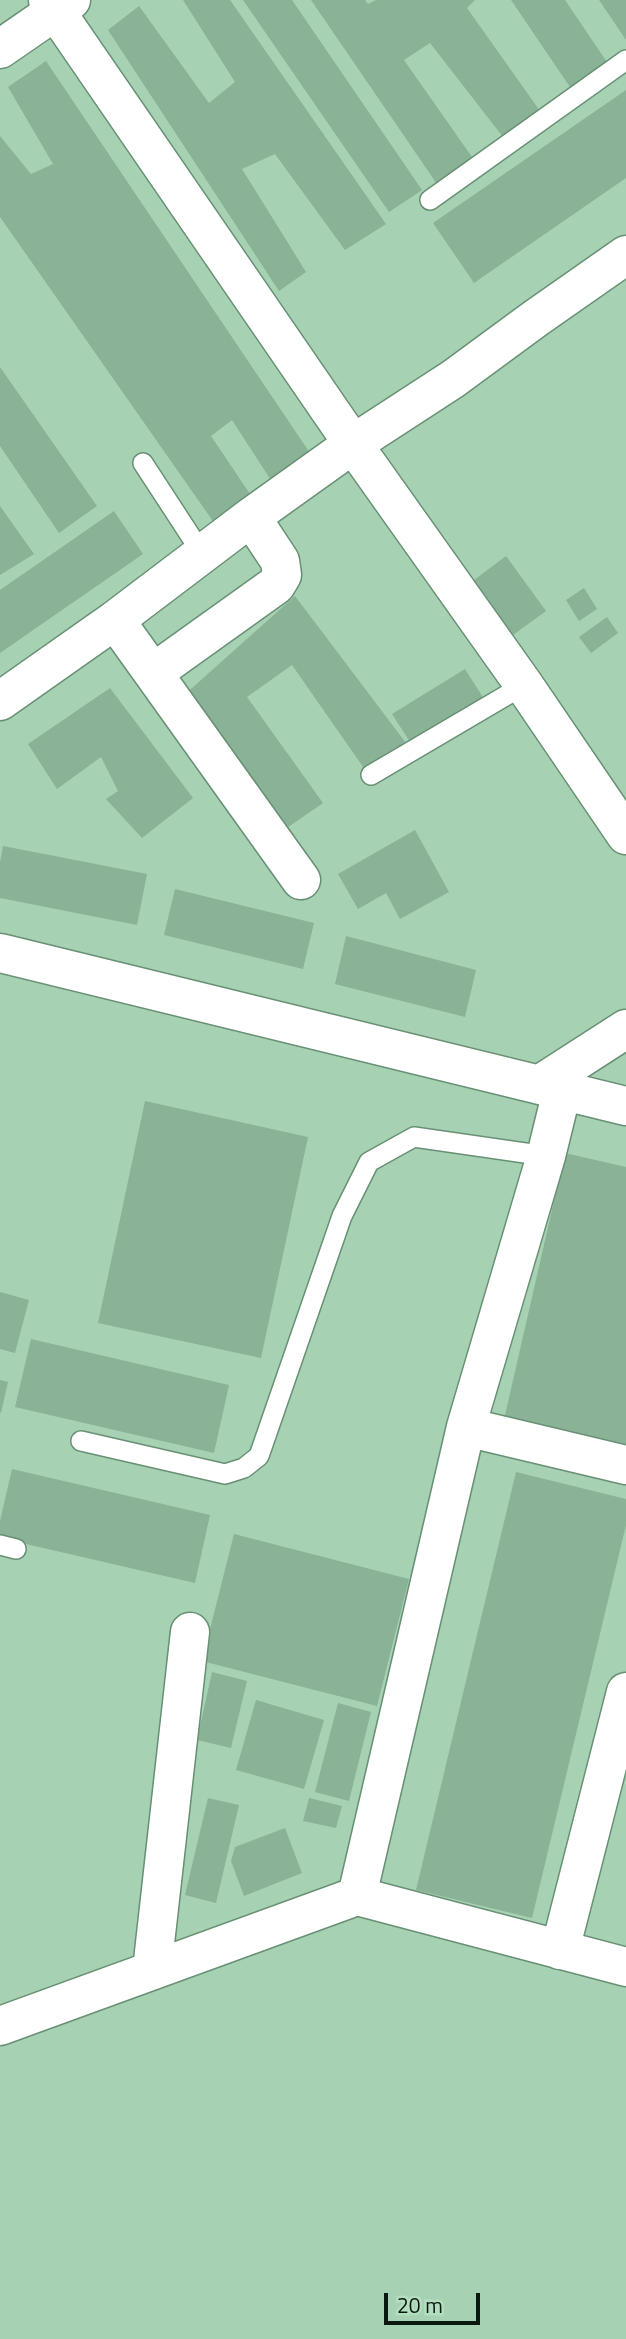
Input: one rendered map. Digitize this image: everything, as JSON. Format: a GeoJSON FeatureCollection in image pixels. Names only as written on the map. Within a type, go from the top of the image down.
{"type":"FeatureCollection","features":[{"type":"Feature","properties":{"kind":"street"},"geometry":{"type":"LineString","coordinates":[[0,49],[58,4],[353,444],[524,685],[626,835]]}},
{"type":"Feature","properties":{"kind":"street"},"geometry":{"type":"LineString","coordinates":[[0,701],[115,620],[353,444],[453,379],[626,255]]}},
{"type":"Feature","properties":{"kind":"street"},"geometry":{"type":"LineString","coordinates":[[153,673],[276,584],[282,575],[280,561],[251,517]]}},
{"type":"Feature","properties":{"kind":"street"},"geometry":{"type":"LineString","coordinates":[[115,620],[301,880]]}},
{"type":"Feature","properties":{"kind":"street"},"geometry":{"type":"LineString","coordinates":[[0,953],[626,1106]]}},
{"type":"Feature","properties":{"kind":"street"},"geometry":{"type":"LineString","coordinates":[[357,1896],[466,1427],[546,1156],[551,1088],[626,1029]]}},
{"type":"Feature","properties":{"kind":"street"},"geometry":{"type":"LineString","coordinates":[[466,1427],[626,1465]]}},
{"type":"Feature","properties":{"kind":"street"},"geometry":{"type":"LineString","coordinates":[[152,1970],[190,1632]]}},
{"type":"Feature","properties":{"kind":"street"},"geometry":{"type":"LineString","coordinates":[[560,1950],[626,1692]]}},
{"type":"Feature","properties":{"kind":"street"},"geometry":{"type":"LineString","coordinates":[[0,2026],[357,1896],[626,1967]]}},
{"type":"Feature","properties":{"kind":"lane"},"geometry":{"type":"LineString","coordinates":[[430,200],[626,60]]}},
{"type":"Feature","properties":{"kind":"lane"},"geometry":{"type":"LineString","coordinates":[[143,463],[203,555]]}},
{"type":"Feature","properties":{"kind":"lane"},"geometry":{"type":"LineString","coordinates":[[371,775],[524,685]]}},
{"type":"Feature","properties":{"kind":"lane"},"geometry":{"type":"LineString","coordinates":[[81,1441],[225,1474],[244,1468],[259,1456],[342,1216],[369,1162],[414,1137],[546,1156]]}},
{"type":"Feature","properties":{"kind":"building"},"geometry":{"type":"Polygon","coordinates":[[[183,0],[230,0],[386,224],[345,250],[275,154],[242,169],[306,272],[279,291],[108,30],[139,6],[209,103],[235,82],[183,0]]]}},
{"type":"Feature","properties":{"kind":"building"},"geometry":{"type":"Polygon","coordinates":[[[243,0],[292,0],[422,190],[389,212],[243,0]]]}},
{"type":"Feature","properties":{"kind":"building"},"geometry":{"type":"Polygon","coordinates":[[[311,0],[365,0],[368,4],[376,0],[475,0],[467,8],[540,111],[503,137],[430,43],[404,60],[472,157],[437,184],[311,0]]]}},
{"type":"Feature","properties":{"kind":"building"},"geometry":{"type":"Polygon","coordinates":[[[511,0],[565,0],[609,65],[570,87],[511,0]]]}},
{"type":"Feature","properties":{"kind":"building"},"geometry":{"type":"Polygon","coordinates":[[[599,0],[626,0],[626,40],[599,0]]]}},
{"type":"Feature","properties":{"kind":"building"},"geometry":{"type":"Polygon","coordinates":[[[46,61],[316,462],[276,488],[232,420],[211,436],[254,500],[217,527],[0,217],[0,136],[31,174],[53,164],[8,87],[46,61]]]}},
{"type":"Feature","properties":{"kind":"building"},"geometry":{"type":"Polygon","coordinates":[[[626,90],[626,178],[474,283],[433,223],[626,90]]]}},
{"type":"Feature","properties":{"kind":"building"},"geometry":{"type":"Polygon","coordinates":[[[0,367],[97,506],[59,533],[0,446],[0,367]]]}},
{"type":"Feature","properties":{"kind":"building"},"geometry":{"type":"Polygon","coordinates":[[[0,506],[34,554],[0,575],[0,506]]]}},
{"type":"Feature","properties":{"kind":"building"},"geometry":{"type":"Polygon","coordinates":[[[114,511],[143,554],[0,653],[0,590],[114,511]]]}},
{"type":"Feature","properties":{"kind":"building"},"geometry":{"type":"Polygon","coordinates":[[[506,556],[546,611],[513,635],[474,580],[506,556]]]}},
{"type":"Feature","properties":{"kind":"building"},"geometry":{"type":"Polygon","coordinates":[[[584,588],[597,609],[579,621],[566,600],[584,588]]]}},
{"type":"Feature","properties":{"kind":"building"},"geometry":{"type":"Polygon","coordinates":[[[295,596],[409,747],[368,774],[292,665],[247,697],[323,803],[281,832],[182,697],[295,596]]]}},
{"type":"Feature","properties":{"kind":"building"},"geometry":{"type":"Polygon","coordinates":[[[607,617],[618,633],[591,653],[579,637],[607,617]]]}},
{"type":"Feature","properties":{"kind":"building"},"geometry":{"type":"Polygon","coordinates":[[[465,669],[484,699],[412,745],[392,714],[465,669]]]}},
{"type":"Feature","properties":{"kind":"building"},"geometry":{"type":"Polygon","coordinates":[[[110,688],[193,798],[142,838],[106,799],[118,791],[101,757],[57,789],[28,744],[110,688]]]}},
{"type":"Feature","properties":{"kind":"building"},"geometry":{"type":"Polygon","coordinates":[[[415,830],[449,892],[400,919],[386,893],[358,909],[338,874],[415,830]]]}},
{"type":"Feature","properties":{"kind":"building"},"geometry":{"type":"Polygon","coordinates":[[[3,846],[147,874],[137,925],[0,898],[3,846]]]}},
{"type":"Feature","properties":{"kind":"building"},"geometry":{"type":"Polygon","coordinates":[[[175,889],[314,923],[303,969],[164,935],[175,889]]]}},
{"type":"Feature","properties":{"kind":"building"},"geometry":{"type":"Polygon","coordinates":[[[346,936],[476,970],[465,1017],[335,984],[346,936]]]}},
{"type":"Feature","properties":{"kind":"building"},"geometry":{"type":"Polygon","coordinates":[[[145,1101],[308,1137],[261,1358],[98,1323],[145,1101]]]}},
{"type":"Feature","properties":{"kind":"building"},"geometry":{"type":"Polygon","coordinates":[[[565,1153],[626,1167],[626,1453],[503,1424],[565,1153]]]}},
{"type":"Feature","properties":{"kind":"building"},"geometry":{"type":"Polygon","coordinates":[[[0,1292],[29,1300],[15,1353],[0,1349],[0,1292]]]}},
{"type":"Feature","properties":{"kind":"building"},"geometry":{"type":"Polygon","coordinates":[[[31,1339],[229,1385],[214,1453],[15,1407],[31,1339]]]}},
{"type":"Feature","properties":{"kind":"building"},"geometry":{"type":"Polygon","coordinates":[[[0,1380],[8,1382],[1,1413],[0,1412],[0,1380]]]}},
{"type":"Feature","properties":{"kind":"building"},"geometry":{"type":"Polygon","coordinates":[[[12,1469],[210,1515],[195,1583],[0,1538],[0,1521],[12,1469]]]}},
{"type":"Feature","properties":{"kind":"building"},"geometry":{"type":"Polygon","coordinates":[[[516,1472],[626,1499],[626,1525],[532,1918],[416,1890],[516,1472]]]}},
{"type":"Feature","properties":{"kind":"building"},"geometry":{"type":"Polygon","coordinates":[[[234,1534],[409,1579],[377,1706],[202,1661],[234,1534]]]}},
{"type":"Feature","properties":{"kind":"building"},"geometry":{"type":"Polygon","coordinates":[[[212,1672],[247,1681],[231,1748],[197,1740],[212,1672]]]}},
{"type":"Feature","properties":{"kind":"building"},"geometry":{"type":"Polygon","coordinates":[[[256,1700],[324,1720],[304,1789],[236,1770],[256,1700]]]}},
{"type":"Feature","properties":{"kind":"building"},"geometry":{"type":"Polygon","coordinates":[[[338,1703],[371,1712],[349,1801],[315,1792],[338,1703]]]}},
{"type":"Feature","properties":{"kind":"building"},"geometry":{"type":"Polygon","coordinates":[[[208,1798],[239,1805],[216,1903],[185,1895],[208,1798]]]}},
{"type":"Feature","properties":{"kind":"building"},"geometry":{"type":"Polygon","coordinates":[[[309,1798],[342,1806],[336,1828],[303,1821],[309,1798]]]}},
{"type":"Feature","properties":{"kind":"building"},"geometry":{"type":"Polygon","coordinates":[[[285,1828],[302,1873],[244,1896],[231,1861],[235,1847],[285,1828]]]}}]}
